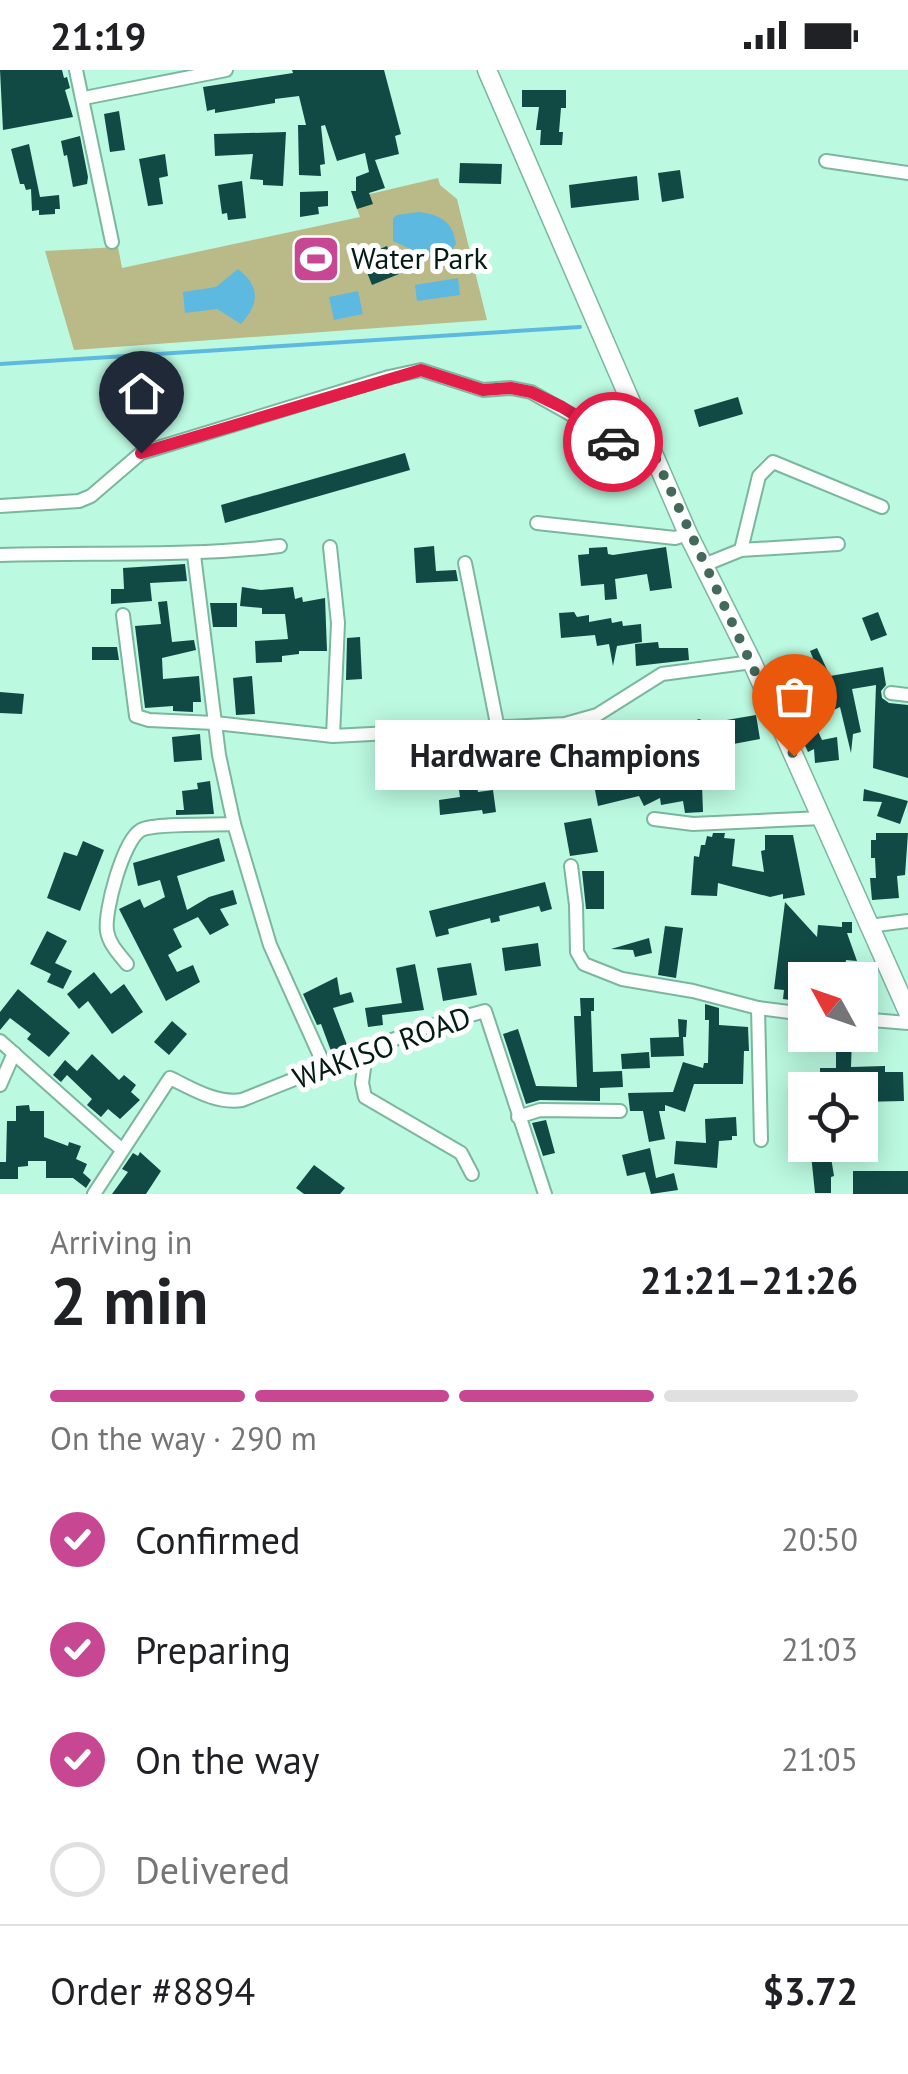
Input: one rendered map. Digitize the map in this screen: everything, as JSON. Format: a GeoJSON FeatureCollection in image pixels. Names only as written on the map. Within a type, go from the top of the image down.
{"type":"FeatureCollection","features":[{"type":"Feature","properties":{"kind":"main road"},"geometry":{"type":"LineString","coordinates":[[487,70],[688,534],[752,662],[908,1012]]}},
{"type":"Feature","properties":{"kind":"street"},"geometry":{"type":"LineString","coordinates":[[76,70],[112,242]]}},
{"type":"Feature","properties":{"kind":"street"},"geometry":{"type":"LineString","coordinates":[[84,98],[226,70]]}},
{"type":"Feature","properties":{"kind":"street"},"geometry":{"type":"LineString","coordinates":[[826,161],[908,172]]}},
{"type":"Feature","properties":{"kind":"street"},"geometry":{"type":"LineString","coordinates":[[0,506],[79,501],[91,496],[141,453],[421,370],[483,390],[511,388],[531,392],[604,433],[622,451],[651,448]]}},
{"type":"Feature","properties":{"kind":"street"},"geometry":{"type":"LineString","coordinates":[[742,550],[758,476],[773,462],[882,507]]}},
{"type":"Feature","properties":{"kind":"street"},"geometry":{"type":"LineString","coordinates":[[537,523],[675,538],[688,534]]}},
{"type":"Feature","properties":{"kind":"street"},"geometry":{"type":"LineString","coordinates":[[704,565],[742,550],[838,544]]}},
{"type":"Feature","properties":{"kind":"street"},"geometry":{"type":"LineString","coordinates":[[0,555],[194,555],[280,546]]}},
{"type":"Feature","properties":{"kind":"street"},"geometry":{"type":"LineString","coordinates":[[330,547],[338,622],[333,736]]}},
{"type":"Feature","properties":{"kind":"street"},"geometry":{"type":"LineString","coordinates":[[194,555],[214,723],[234,824],[270,945],[325,1067]]}},
{"type":"Feature","properties":{"kind":"street"},"geometry":{"type":"LineString","coordinates":[[464,563],[498,729]]}},
{"type":"Feature","properties":{"kind":"street"},"geometry":{"type":"LineString","coordinates":[[123,615],[136,716],[333,736],[585,721],[662,674],[752,662]]}},
{"type":"Feature","properties":{"kind":"street"},"geometry":{"type":"LineString","coordinates":[[892,693],[908,695]]}},
{"type":"Feature","properties":{"kind":"street"},"geometry":{"type":"LineString","coordinates":[[654,819],[693,824],[822,818]]}},
{"type":"Feature","properties":{"kind":"street"},"geometry":{"type":"LineString","coordinates":[[127,964],[110,942],[106,926],[110,902],[133,838],[147,828],[234,824]]}},
{"type":"Feature","properties":{"kind":"street"},"geometry":{"type":"LineString","coordinates":[[571,866],[576,952],[584,964],[622,979],[788,1012]]}},
{"type":"Feature","properties":{"kind":"street"},"geometry":{"type":"LineString","coordinates":[[870,926],[908,921]]}},
{"type":"Feature","properties":{"kind":"street"},"geometry":{"type":"LineString","coordinates":[[758,1008],[761,1140]]}},
{"type":"Feature","properties":{"kind":"street","name":"WAKISO ROAD"},"geometry":{"type":"LineString","coordinates":[[121,1149],[170,1078],[222,1100],[242,1100],[420,1029],[485,1011],[545,1194]]}},
{"type":"Feature","properties":{"kind":"street"},"geometry":{"type":"LineString","coordinates":[[878,1021],[908,1023]]}},
{"type":"Feature","properties":{"kind":"street"},"geometry":{"type":"LineString","coordinates":[[0,1040],[121,1149],[94,1194]]}},
{"type":"Feature","properties":{"kind":"street"},"geometry":{"type":"LineString","coordinates":[[366,1053],[364,1096],[461,1153],[472,1174]]}},
{"type":"Feature","properties":{"kind":"street"},"geometry":{"type":"LineString","coordinates":[[0,1085],[14,1054]]}},
{"type":"Feature","properties":{"kind":"street"},"geometry":{"type":"LineString","coordinates":[[518,1116],[540,1110],[620,1111]]}},
{"type":"Feature","properties":{"kind":"green space","name":"Water Park"},"geometry":{"type":"Polygon","coordinates":[[[438,178],[440,185],[457,199],[487,320],[74,350],[45,251],[118,247],[122,268],[360,217],[353,198],[438,178]]]}},
{"type":"Feature","properties":{"kind":"water"},"geometry":{"type":"Polygon","coordinates":[[[419,212],[439,217],[449,225],[456,244],[448,256],[430,258],[393,241],[393,218],[419,212]]]}},
{"type":"Feature","properties":{"kind":"water"},"geometry":{"type":"Polygon","coordinates":[[[238,269],[255,295],[252,309],[241,324],[217,309],[185,313],[183,292],[216,287],[238,269]]]}},
{"type":"Feature","properties":{"kind":"water"},"geometry":{"type":"Polygon","coordinates":[[[458,278],[460,295],[417,301],[415,285],[458,278]]]}},
{"type":"Feature","properties":{"kind":"water"},"geometry":{"type":"Polygon","coordinates":[[[358,291],[363,314],[334,320],[329,297],[358,291]]]}},
{"type":"Feature","properties":{"kind":"building"},"geometry":{"type":"Polygon","coordinates":[[[0,70],[62,70],[70,88],[65,90],[73,117],[3,130],[0,70]]]}},
{"type":"Feature","properties":{"kind":"building"},"geometry":{"type":"Polygon","coordinates":[[[292,70],[384,70],[401,134],[395,136],[399,154],[375,160],[385,188],[369,193],[373,204],[357,209],[351,191],[356,191],[356,177],[369,172],[365,153],[337,161],[325,125],[321,126],[325,164],[320,165],[321,176],[299,175],[298,125],[306,125],[299,96],[215,113],[215,109],[207,111],[203,87],[293,73],[292,70]]]}},
{"type":"Feature","properties":{"kind":"building"},"geometry":{"type":"Polygon","coordinates":[[[522,90],[566,90],[559,132],[563,132],[562,145],[540,145],[541,130],[536,130],[539,107],[522,107],[522,90]]]}},
{"type":"Feature","properties":{"kind":"building"},"geometry":{"type":"Polygon","coordinates":[[[119,111],[125,150],[110,152],[104,114],[119,111]]]}},
{"type":"Feature","properties":{"kind":"building"},"geometry":{"type":"Polygon","coordinates":[[[286,132],[283,186],[263,185],[263,180],[250,179],[253,154],[215,156],[214,134],[286,132]]]}},
{"type":"Feature","properties":{"kind":"building"},"geometry":{"type":"Polygon","coordinates":[[[80,136],[88,177],[87,184],[73,187],[61,141],[80,136]]]}},
{"type":"Feature","properties":{"kind":"building"},"geometry":{"type":"Polygon","coordinates":[[[29,144],[40,197],[59,195],[60,209],[55,209],[55,214],[39,215],[39,210],[32,211],[31,189],[20,184],[11,149],[29,144]]]}},
{"type":"Feature","properties":{"kind":"building"},"geometry":{"type":"Polygon","coordinates":[[[165,154],[168,176],[159,178],[163,204],[148,206],[139,159],[165,154]]]}},
{"type":"Feature","properties":{"kind":"building"},"geometry":{"type":"Polygon","coordinates":[[[460,163],[502,164],[501,184],[459,183],[460,163]]]}},
{"type":"Feature","properties":{"kind":"building"},"geometry":{"type":"Polygon","coordinates":[[[680,170],[684,198],[662,202],[658,173],[680,170]]]}},
{"type":"Feature","properties":{"kind":"building"},"geometry":{"type":"Polygon","coordinates":[[[637,176],[639,200],[571,208],[569,185],[637,176]]]}},
{"type":"Feature","properties":{"kind":"building"},"geometry":{"type":"Polygon","coordinates":[[[242,181],[246,218],[228,220],[227,213],[222,214],[218,185],[242,181]]]}},
{"type":"Feature","properties":{"kind":"building"},"geometry":{"type":"Polygon","coordinates":[[[328,191],[328,206],[318,207],[319,214],[300,217],[300,192],[328,191]]]}},
{"type":"Feature","properties":{"kind":"building"},"geometry":{"type":"Polygon","coordinates":[[[387,246],[399,274],[372,285],[361,257],[387,246]]]}},
{"type":"Feature","properties":{"kind":"building"},"geometry":{"type":"Polygon","coordinates":[[[738,397],[743,414],[699,427],[694,410],[738,397]]]}},
{"type":"Feature","properties":{"kind":"building"},"geometry":{"type":"Polygon","coordinates":[[[405,453],[410,470],[225,523],[221,505],[405,453]]]}},
{"type":"Feature","properties":{"kind":"building"},"geometry":{"type":"Polygon","coordinates":[[[434,546],[436,571],[456,570],[458,581],[416,583],[414,548],[434,546]]]}},
{"type":"Feature","properties":{"kind":"building"},"geometry":{"type":"Polygon","coordinates":[[[607,547],[608,554],[613,555],[666,547],[672,588],[650,591],[647,574],[615,579],[617,599],[605,600],[604,584],[581,586],[578,555],[589,554],[589,548],[607,547]]]}},
{"type":"Feature","properties":{"kind":"building"},"geometry":{"type":"Polygon","coordinates":[[[185,564],[187,581],[150,583],[152,601],[111,604],[111,589],[124,589],[123,568],[185,564]]]}},
{"type":"Feature","properties":{"kind":"building"},"geometry":{"type":"Polygon","coordinates":[[[242,587],[293,587],[295,599],[302,597],[303,602],[325,598],[327,651],[299,651],[282,656],[282,662],[256,663],[255,641],[288,639],[285,614],[262,614],[262,608],[240,606],[242,587]]]}},
{"type":"Feature","properties":{"kind":"building"},"geometry":{"type":"Polygon","coordinates":[[[167,601],[172,642],[194,640],[196,650],[162,658],[163,679],[199,676],[201,702],[193,702],[193,712],[173,711],[173,706],[145,708],[135,626],[161,624],[158,602],[167,601]]]}},
{"type":"Feature","properties":{"kind":"building"},"geometry":{"type":"Polygon","coordinates":[[[210,603],[237,603],[237,627],[213,627],[210,603]]]}},
{"type":"Feature","properties":{"kind":"building"},"geometry":{"type":"Polygon","coordinates":[[[574,612],[577,617],[589,615],[589,622],[611,618],[612,623],[622,621],[623,626],[641,624],[642,642],[617,646],[613,666],[609,644],[597,646],[595,635],[561,638],[559,613],[574,612]]]}},
{"type":"Feature","properties":{"kind":"building"},"geometry":{"type":"Polygon","coordinates":[[[878,612],[887,635],[871,641],[862,618],[878,612]]]}},
{"type":"Feature","properties":{"kind":"building"},"geometry":{"type":"Polygon","coordinates":[[[360,637],[362,679],[346,680],[347,638],[360,637]]]}},
{"type":"Feature","properties":{"kind":"building"},"geometry":{"type":"Polygon","coordinates":[[[658,642],[659,648],[688,648],[689,660],[636,666],[635,644],[658,642]]]}},
{"type":"Feature","properties":{"kind":"building"},"geometry":{"type":"Polygon","coordinates":[[[92,647],[117,647],[119,660],[92,660],[92,647]]]}},
{"type":"Feature","properties":{"kind":"building"},"geometry":{"type":"Polygon","coordinates":[[[817,648],[830,676],[883,667],[886,685],[881,691],[882,698],[889,703],[908,705],[908,778],[873,768],[876,685],[852,689],[861,732],[853,734],[851,753],[840,707],[819,717],[815,707],[806,711],[799,696],[813,691],[807,678],[819,672],[810,651],[817,648]]]}},
{"type":"Feature","properties":{"kind":"building"},"geometry":{"type":"Polygon","coordinates":[[[252,676],[255,714],[236,715],[233,678],[252,676]]]}},
{"type":"Feature","properties":{"kind":"building"},"geometry":{"type":"Polygon","coordinates":[[[0,692],[24,694],[22,714],[0,713],[0,692]]]}},
{"type":"Feature","properties":{"kind":"building"},"geometry":{"type":"Polygon","coordinates":[[[756,715],[760,739],[728,745],[731,759],[718,762],[722,781],[702,785],[703,812],[685,813],[683,801],[661,805],[660,798],[644,806],[639,796],[598,806],[594,785],[602,784],[600,773],[616,769],[619,779],[631,776],[634,790],[672,779],[671,774],[681,773],[682,777],[708,773],[702,744],[682,748],[675,732],[699,719],[709,723],[756,715]]]}},
{"type":"Feature","properties":{"kind":"building"},"geometry":{"type":"Polygon","coordinates":[[[816,727],[822,740],[837,737],[839,760],[815,763],[814,749],[808,752],[800,735],[816,727]]]}},
{"type":"Feature","properties":{"kind":"building"},"geometry":{"type":"Polygon","coordinates":[[[200,734],[202,760],[174,762],[172,737],[200,734]]]}},
{"type":"Feature","properties":{"kind":"building"},"geometry":{"type":"Polygon","coordinates":[[[476,780],[478,792],[493,790],[496,812],[440,815],[439,800],[460,797],[458,782],[476,780]]]}},
{"type":"Feature","properties":{"kind":"building"},"geometry":{"type":"Polygon","coordinates":[[[210,781],[214,814],[176,815],[176,810],[184,810],[182,791],[198,789],[197,783],[210,781]]]}},
{"type":"Feature","properties":{"kind":"building"},"geometry":{"type":"Polygon","coordinates":[[[864,789],[908,801],[900,824],[877,816],[882,802],[863,801],[864,789]]]}},
{"type":"Feature","properties":{"kind":"building"},"geometry":{"type":"Polygon","coordinates":[[[591,818],[598,852],[570,856],[564,823],[591,818]]]}},
{"type":"Feature","properties":{"kind":"building"},"geometry":{"type":"Polygon","coordinates":[[[713,833],[725,833],[724,838],[735,839],[732,866],[764,872],[761,851],[765,850],[765,835],[793,835],[805,895],[783,899],[783,894],[770,897],[718,883],[717,896],[691,895],[694,856],[699,857],[701,845],[713,833]]]}},
{"type":"Feature","properties":{"kind":"building"},"geometry":{"type":"Polygon","coordinates":[[[876,833],[908,833],[905,875],[897,876],[899,898],[872,900],[870,878],[876,878],[871,840],[876,840],[876,833]]]}},
{"type":"Feature","properties":{"kind":"building"},"geometry":{"type":"Polygon","coordinates":[[[219,838],[225,861],[177,876],[187,910],[209,897],[233,890],[237,904],[220,909],[229,925],[210,935],[198,917],[173,929],[182,947],[168,955],[177,972],[193,965],[200,982],[166,1001],[119,909],[140,899],[144,908],[165,897],[160,880],[138,886],[133,863],[219,838]]]}},
{"type":"Feature","properties":{"kind":"building"},"geometry":{"type":"Polygon","coordinates":[[[83,841],[104,850],[80,911],[47,898],[64,852],[77,856],[83,841]]]}},
{"type":"Feature","properties":{"kind":"building"},"geometry":{"type":"Polygon","coordinates":[[[582,871],[604,871],[604,909],[586,909],[582,871]]]}},
{"type":"Feature","properties":{"kind":"building"},"geometry":{"type":"Polygon","coordinates":[[[545,882],[552,909],[541,912],[539,906],[499,916],[500,921],[491,923],[490,918],[448,929],[449,934],[436,937],[429,911],[545,882]]]}},
{"type":"Feature","properties":{"kind":"building"},"geometry":{"type":"Polygon","coordinates":[[[785,902],[817,937],[818,925],[842,927],[842,922],[852,922],[852,933],[847,933],[857,961],[788,962],[788,1000],[783,999],[784,990],[774,989],[785,902]]]}},
{"type":"Feature","properties":{"kind":"building"},"geometry":{"type":"Polygon","coordinates":[[[665,926],[683,928],[676,978],[658,975],[665,926]]]}},
{"type":"Feature","properties":{"kind":"building"},"geometry":{"type":"Polygon","coordinates":[[[47,931],[67,941],[55,963],[72,971],[63,989],[47,982],[51,974],[30,964],[47,931]]]}},
{"type":"Feature","properties":{"kind":"building"},"geometry":{"type":"Polygon","coordinates":[[[649,938],[652,953],[635,957],[633,950],[611,949],[649,938]]]}},
{"type":"Feature","properties":{"kind":"building"},"geometry":{"type":"Polygon","coordinates":[[[538,943],[541,966],[505,971],[502,948],[538,943]]]}},
{"type":"Feature","properties":{"kind":"building"},"geometry":{"type":"Polygon","coordinates":[[[471,963],[477,995],[443,1001],[437,968],[471,963]]]}},
{"type":"Feature","properties":{"kind":"building"},"geometry":{"type":"Polygon","coordinates":[[[415,964],[424,1010],[382,1015],[383,1025],[368,1027],[365,1008],[402,1003],[396,968],[415,964]]]}},
{"type":"Feature","properties":{"kind":"building"},"geometry":{"type":"Polygon","coordinates":[[[94,972],[111,994],[124,984],[143,1012],[112,1034],[88,1001],[79,1009],[67,994],[94,972]]]}},
{"type":"Feature","properties":{"kind":"building"},"geometry":{"type":"Polygon","coordinates":[[[337,977],[340,995],[351,992],[354,1002],[333,1008],[347,1045],[331,1051],[303,994],[337,977]]]}},
{"type":"Feature","properties":{"kind":"building"},"geometry":{"type":"Polygon","coordinates":[[[18,989],[70,1033],[49,1057],[27,1039],[31,1034],[10,1018],[0,1030],[0,1012],[18,989]]]}},
{"type":"Feature","properties":{"kind":"building"},"geometry":{"type":"Polygon","coordinates":[[[580,998],[594,998],[593,1072],[622,1071],[623,1087],[600,1088],[600,1101],[540,1100],[526,1104],[503,1034],[518,1029],[536,1086],[577,1087],[574,1016],[581,1016],[580,998]]]}},
{"type":"Feature","properties":{"kind":"building"},"geometry":{"type":"Polygon","coordinates":[[[705,1004],[719,1008],[719,1025],[748,1027],[749,1051],[744,1051],[743,1084],[694,1084],[685,1112],[665,1105],[665,1111],[659,1111],[665,1139],[649,1142],[643,1111],[630,1111],[628,1093],[673,1092],[683,1062],[703,1068],[708,1063],[709,1020],[705,1020],[705,1004]]]}},
{"type":"Feature","properties":{"kind":"building"},"geometry":{"type":"Polygon","coordinates":[[[678,1019],[687,1020],[684,1056],[651,1057],[650,1038],[679,1037],[678,1019]]]}},
{"type":"Feature","properties":{"kind":"building"},"geometry":{"type":"Polygon","coordinates":[[[172,1021],[187,1034],[169,1055],[154,1042],[172,1021]]]}},
{"type":"Feature","properties":{"kind":"building"},"geometry":{"type":"Polygon","coordinates":[[[649,1052],[650,1068],[622,1069],[621,1054],[649,1052]]]}},
{"type":"Feature","properties":{"kind":"building"},"geometry":{"type":"Polygon","coordinates":[[[836,1052],[851,1052],[851,1067],[885,1066],[885,1072],[903,1072],[904,1101],[878,1102],[878,1072],[820,1072],[820,1068],[836,1068],[836,1052]]]}},
{"type":"Feature","properties":{"kind":"building"},"geometry":{"type":"Polygon","coordinates":[[[92,1054],[119,1080],[124,1075],[136,1085],[131,1092],[140,1100],[120,1119],[108,1109],[101,1117],[87,1105],[92,1099],[67,1075],[61,1082],[53,1075],[65,1060],[77,1071],[92,1054]]]}},
{"type":"Feature","properties":{"kind":"building"},"geometry":{"type":"Polygon","coordinates":[[[29,1105],[30,1111],[44,1111],[44,1137],[68,1146],[69,1142],[81,1146],[76,1159],[87,1164],[83,1173],[91,1180],[86,1188],[73,1178],[46,1178],[46,1161],[28,1161],[28,1166],[18,1167],[18,1179],[0,1179],[0,1162],[6,1162],[7,1121],[16,1121],[16,1106],[29,1105]]]}},
{"type":"Feature","properties":{"kind":"building"},"geometry":{"type":"Polygon","coordinates":[[[736,1117],[737,1136],[719,1141],[717,1168],[674,1164],[676,1141],[706,1143],[705,1119],[736,1117]]]}},
{"type":"Feature","properties":{"kind":"building"},"geometry":{"type":"Polygon","coordinates":[[[546,1120],[555,1153],[543,1156],[532,1123],[546,1120]]]}},
{"type":"Feature","properties":{"kind":"building"},"geometry":{"type":"Polygon","coordinates":[[[650,1148],[656,1178],[674,1173],[678,1190],[651,1194],[645,1172],[627,1176],[622,1155],[650,1148]]]}},
{"type":"Feature","properties":{"kind":"building"},"geometry":{"type":"Polygon","coordinates":[[[140,1152],[161,1171],[146,1194],[112,1194],[128,1172],[122,1169],[133,1153],[138,1156],[140,1152]]]}},
{"type":"Feature","properties":{"kind":"building"},"geometry":{"type":"Polygon","coordinates":[[[812,1162],[832,1162],[831,1193],[815,1193],[812,1162]]]}},
{"type":"Feature","properties":{"kind":"building"},"geometry":{"type":"Polygon","coordinates":[[[314,1165],[345,1188],[340,1194],[304,1194],[296,1188],[314,1165]]]}},
{"type":"Feature","properties":{"kind":"building"},"geometry":{"type":"Polygon","coordinates":[[[853,1171],[908,1171],[908,1194],[853,1194],[853,1171]]]}},
{"type":"Feature","properties":{"kind":"waterway"},"geometry":{"type":"LineString","coordinates":[[0,364],[580,327]]}},
{"type":"Feature","properties":{"kind":"way so far"},"geometry":{"type":"LineString","coordinates":[[613,442],[622,451],[651,448],[794,756]]}},
{"type":"Feature","properties":{"kind":"place","name":"Water Park"},"geometry":{"type":"Point","coordinates":[316,259]}},
{"type":"Feature","properties":{"kind":"place","name":"Hardware Champions"},"geometry":{"type":"Point","coordinates":[794,756]}},
{"type":"Feature","properties":{"kind":"route"},"geometry":{"type":"LineString","coordinates":[[141,453],[421,370],[483,390],[511,388],[531,392],[562,407],[613,442]]}}]}
